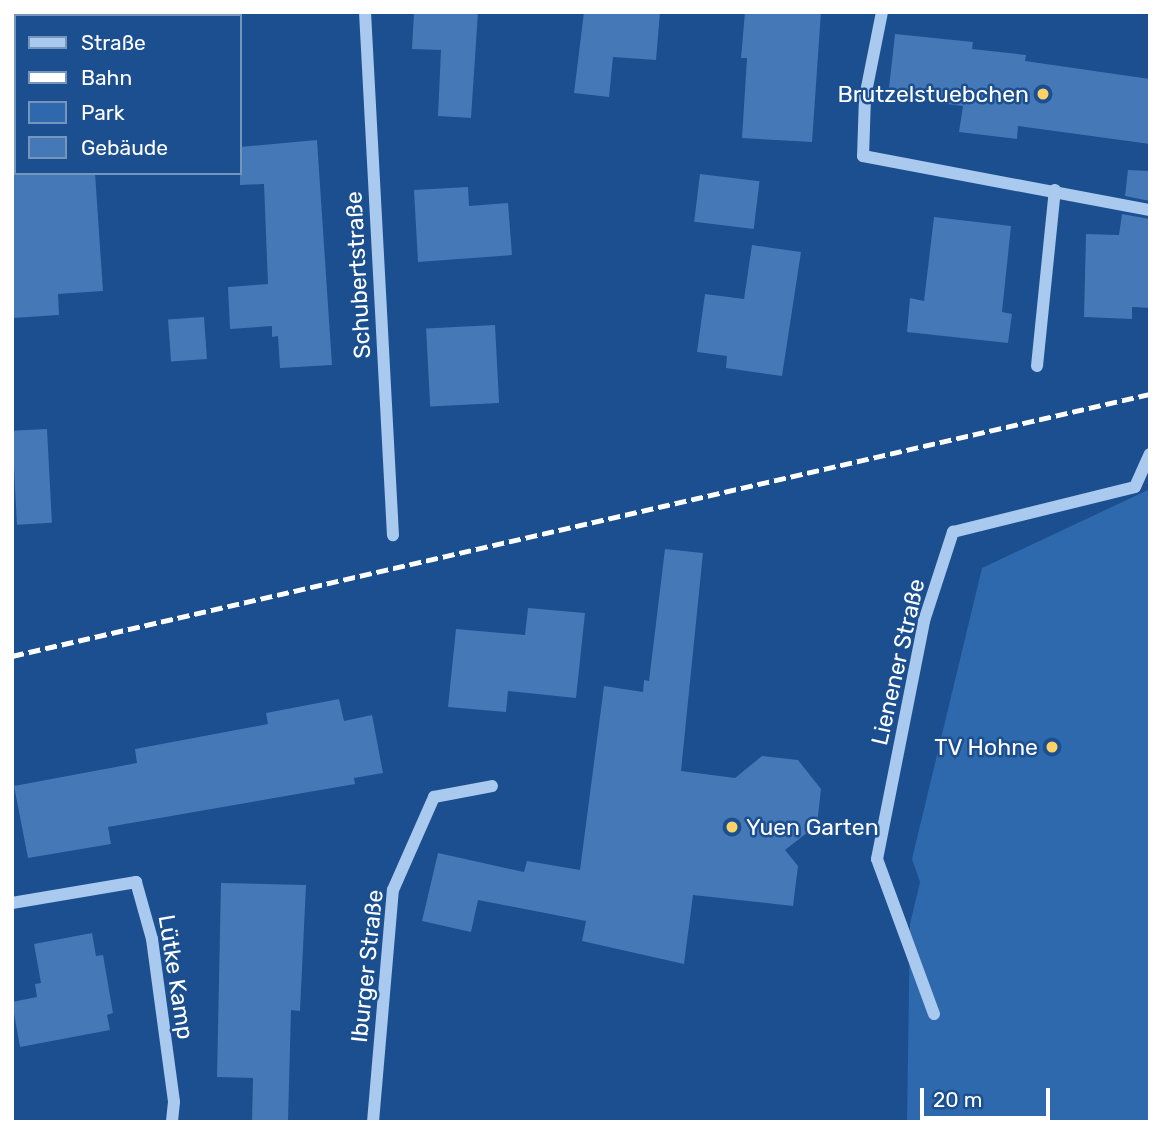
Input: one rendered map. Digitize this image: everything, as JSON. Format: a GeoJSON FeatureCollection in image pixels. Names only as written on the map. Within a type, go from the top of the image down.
{"type":"FeatureCollection","features":[{"type":"Feature","properties":{"kind":"street","name":"Schubertstraße"},"geometry":{"type":"LineString","coordinates":[[365,12],[393,535]]}},
{"type":"Feature","properties":{"kind":"street"},"geometry":{"type":"LineString","coordinates":[[882,12],[865,97],[863,156],[1150,210]]}},
{"type":"Feature","properties":{"kind":"street"},"geometry":{"type":"LineString","coordinates":[[1037,366],[1055,190]]}},
{"type":"Feature","properties":{"kind":"street","name":"Lienener Straße"},"geometry":{"type":"LineString","coordinates":[[934,1014],[877,859],[924,621],[953,532],[1135,487],[1150,454]]}},
{"type":"Feature","properties":{"kind":"street","name":"Iburger Straße"},"geometry":{"type":"LineString","coordinates":[[373,1122],[393,890],[434,797],[492,786]]}},
{"type":"Feature","properties":{"kind":"street","name":"Lütke Kamp"},"geometry":{"type":"LineString","coordinates":[[12,903],[136,882],[152,939],[174,1102],[172,1122]]}},
{"type":"Feature","properties":{"kind":"green space","name":"TV Hohne"},"geometry":{"type":"Polygon","coordinates":[[[1150,489],[1150,1122],[907,1122],[910,924],[920,882],[912,859],[982,568],[1150,489]]]}},
{"type":"Feature","properties":{"kind":"building"},"geometry":{"type":"Polygon","coordinates":[[[414,12],[478,12],[471,118],[438,116],[441,50],[412,49],[414,12]]]}},
{"type":"Feature","properties":{"kind":"building"},"geometry":{"type":"Polygon","coordinates":[[[584,12],[660,12],[656,60],[613,57],[609,97],[574,93],[584,12]]]}},
{"type":"Feature","properties":{"kind":"building"},"geometry":{"type":"Polygon","coordinates":[[[745,12],[821,12],[812,142],[742,138],[747,58],[741,58],[745,12]]]}},
{"type":"Feature","properties":{"kind":"building"},"geometry":{"type":"Polygon","coordinates":[[[895,34],[973,42],[972,49],[1026,55],[1025,61],[1150,79],[1150,144],[1018,126],[1017,139],[959,132],[963,106],[888,97],[895,34]]]}},
{"type":"Feature","properties":{"kind":"building"},"geometry":{"type":"Polygon","coordinates":[[[317,140],[332,365],[280,368],[278,336],[272,337],[272,326],[230,329],[228,287],[268,284],[264,184],[240,185],[242,147],[317,140]]]}},
{"type":"Feature","properties":{"kind":"building"},"geometry":{"type":"Polygon","coordinates":[[[1128,170],[1150,171],[1150,201],[1125,196],[1128,170]]]}},
{"type":"Feature","properties":{"kind":"building"},"geometry":{"type":"Polygon","coordinates":[[[12,173],[95,175],[103,291],[58,294],[59,315],[12,318],[12,173]]]}},
{"type":"Feature","properties":{"kind":"building"},"geometry":{"type":"Polygon","coordinates":[[[700,174],[760,181],[754,229],[694,222],[700,174]]]}},
{"type":"Feature","properties":{"kind":"building"},"geometry":{"type":"Polygon","coordinates":[[[468,187],[469,206],[508,203],[512,255],[418,262],[414,190],[468,187]]]}},
{"type":"Feature","properties":{"kind":"building"},"geometry":{"type":"Polygon","coordinates":[[[1122,214],[1150,219],[1150,308],[1132,307],[1132,319],[1084,317],[1086,234],[1119,235],[1122,214]]]}},
{"type":"Feature","properties":{"kind":"building"},"geometry":{"type":"Polygon","coordinates":[[[934,217],[1011,226],[1002,312],[1012,314],[1008,343],[907,332],[910,298],[924,301],[934,217]]]}},
{"type":"Feature","properties":{"kind":"building"},"geometry":{"type":"Polygon","coordinates":[[[752,245],[801,252],[782,376],[726,368],[727,356],[697,352],[705,294],[744,299],[752,245]]]}},
{"type":"Feature","properties":{"kind":"building"},"geometry":{"type":"Polygon","coordinates":[[[204,317],[207,359],[171,361],[168,320],[204,317]]]}},
{"type":"Feature","properties":{"kind":"building"},"geometry":{"type":"Polygon","coordinates":[[[495,325],[499,403],[430,407],[426,329],[495,325]]]}},
{"type":"Feature","properties":{"kind":"building"},"geometry":{"type":"Polygon","coordinates":[[[47,429],[52,523],[17,525],[12,431],[47,429]]]}},
{"type":"Feature","properties":{"kind":"building"},"geometry":{"type":"Polygon","coordinates":[[[665,549],[703,553],[681,771],[735,778],[762,756],[798,760],[821,789],[817,825],[785,850],[798,866],[793,906],[693,895],[684,964],[582,941],[586,921],[478,900],[471,932],[422,921],[438,853],[524,872],[527,861],[580,870],[604,686],[643,692],[644,680],[649,681],[665,549]]]}},
{"type":"Feature","properties":{"kind":"building"},"geometry":{"type":"Polygon","coordinates":[[[528,608],[585,613],[576,698],[508,691],[506,712],[448,707],[456,629],[525,635],[528,608]]]}},
{"type":"Feature","properties":{"kind":"building"},"geometry":{"type":"Polygon","coordinates":[[[339,699],[344,721],[372,715],[383,773],[354,778],[355,784],[108,827],[111,844],[28,858],[14,786],[137,763],[135,749],[268,724],[266,713],[339,699]]]}},
{"type":"Feature","properties":{"kind":"building"},"geometry":{"type":"Polygon","coordinates":[[[221,883],[306,885],[300,1011],[291,1010],[288,1122],[252,1122],[253,1078],[217,1077],[221,883]]]}},
{"type":"Feature","properties":{"kind":"building"},"geometry":{"type":"Polygon","coordinates":[[[92,933],[96,956],[103,955],[113,1013],[107,1015],[110,1030],[20,1047],[12,1002],[37,997],[35,984],[41,983],[34,944],[92,933]]]}},
{"type":"Feature","properties":{"kind":"railway"},"geometry":{"type":"LineString","coordinates":[[12,656],[1150,394]]}},
{"type":"Feature","properties":{"kind":"place","name":"Brutzelstuebchen"},"geometry":{"type":"Point","coordinates":[1043,94]}},
{"type":"Feature","properties":{"kind":"place","name":"TV Hohne"},"geometry":{"type":"Point","coordinates":[1052,747]}},
{"type":"Feature","properties":{"kind":"place","name":"Yuen Garten"},"geometry":{"type":"Point","coordinates":[732,827]}}]}
